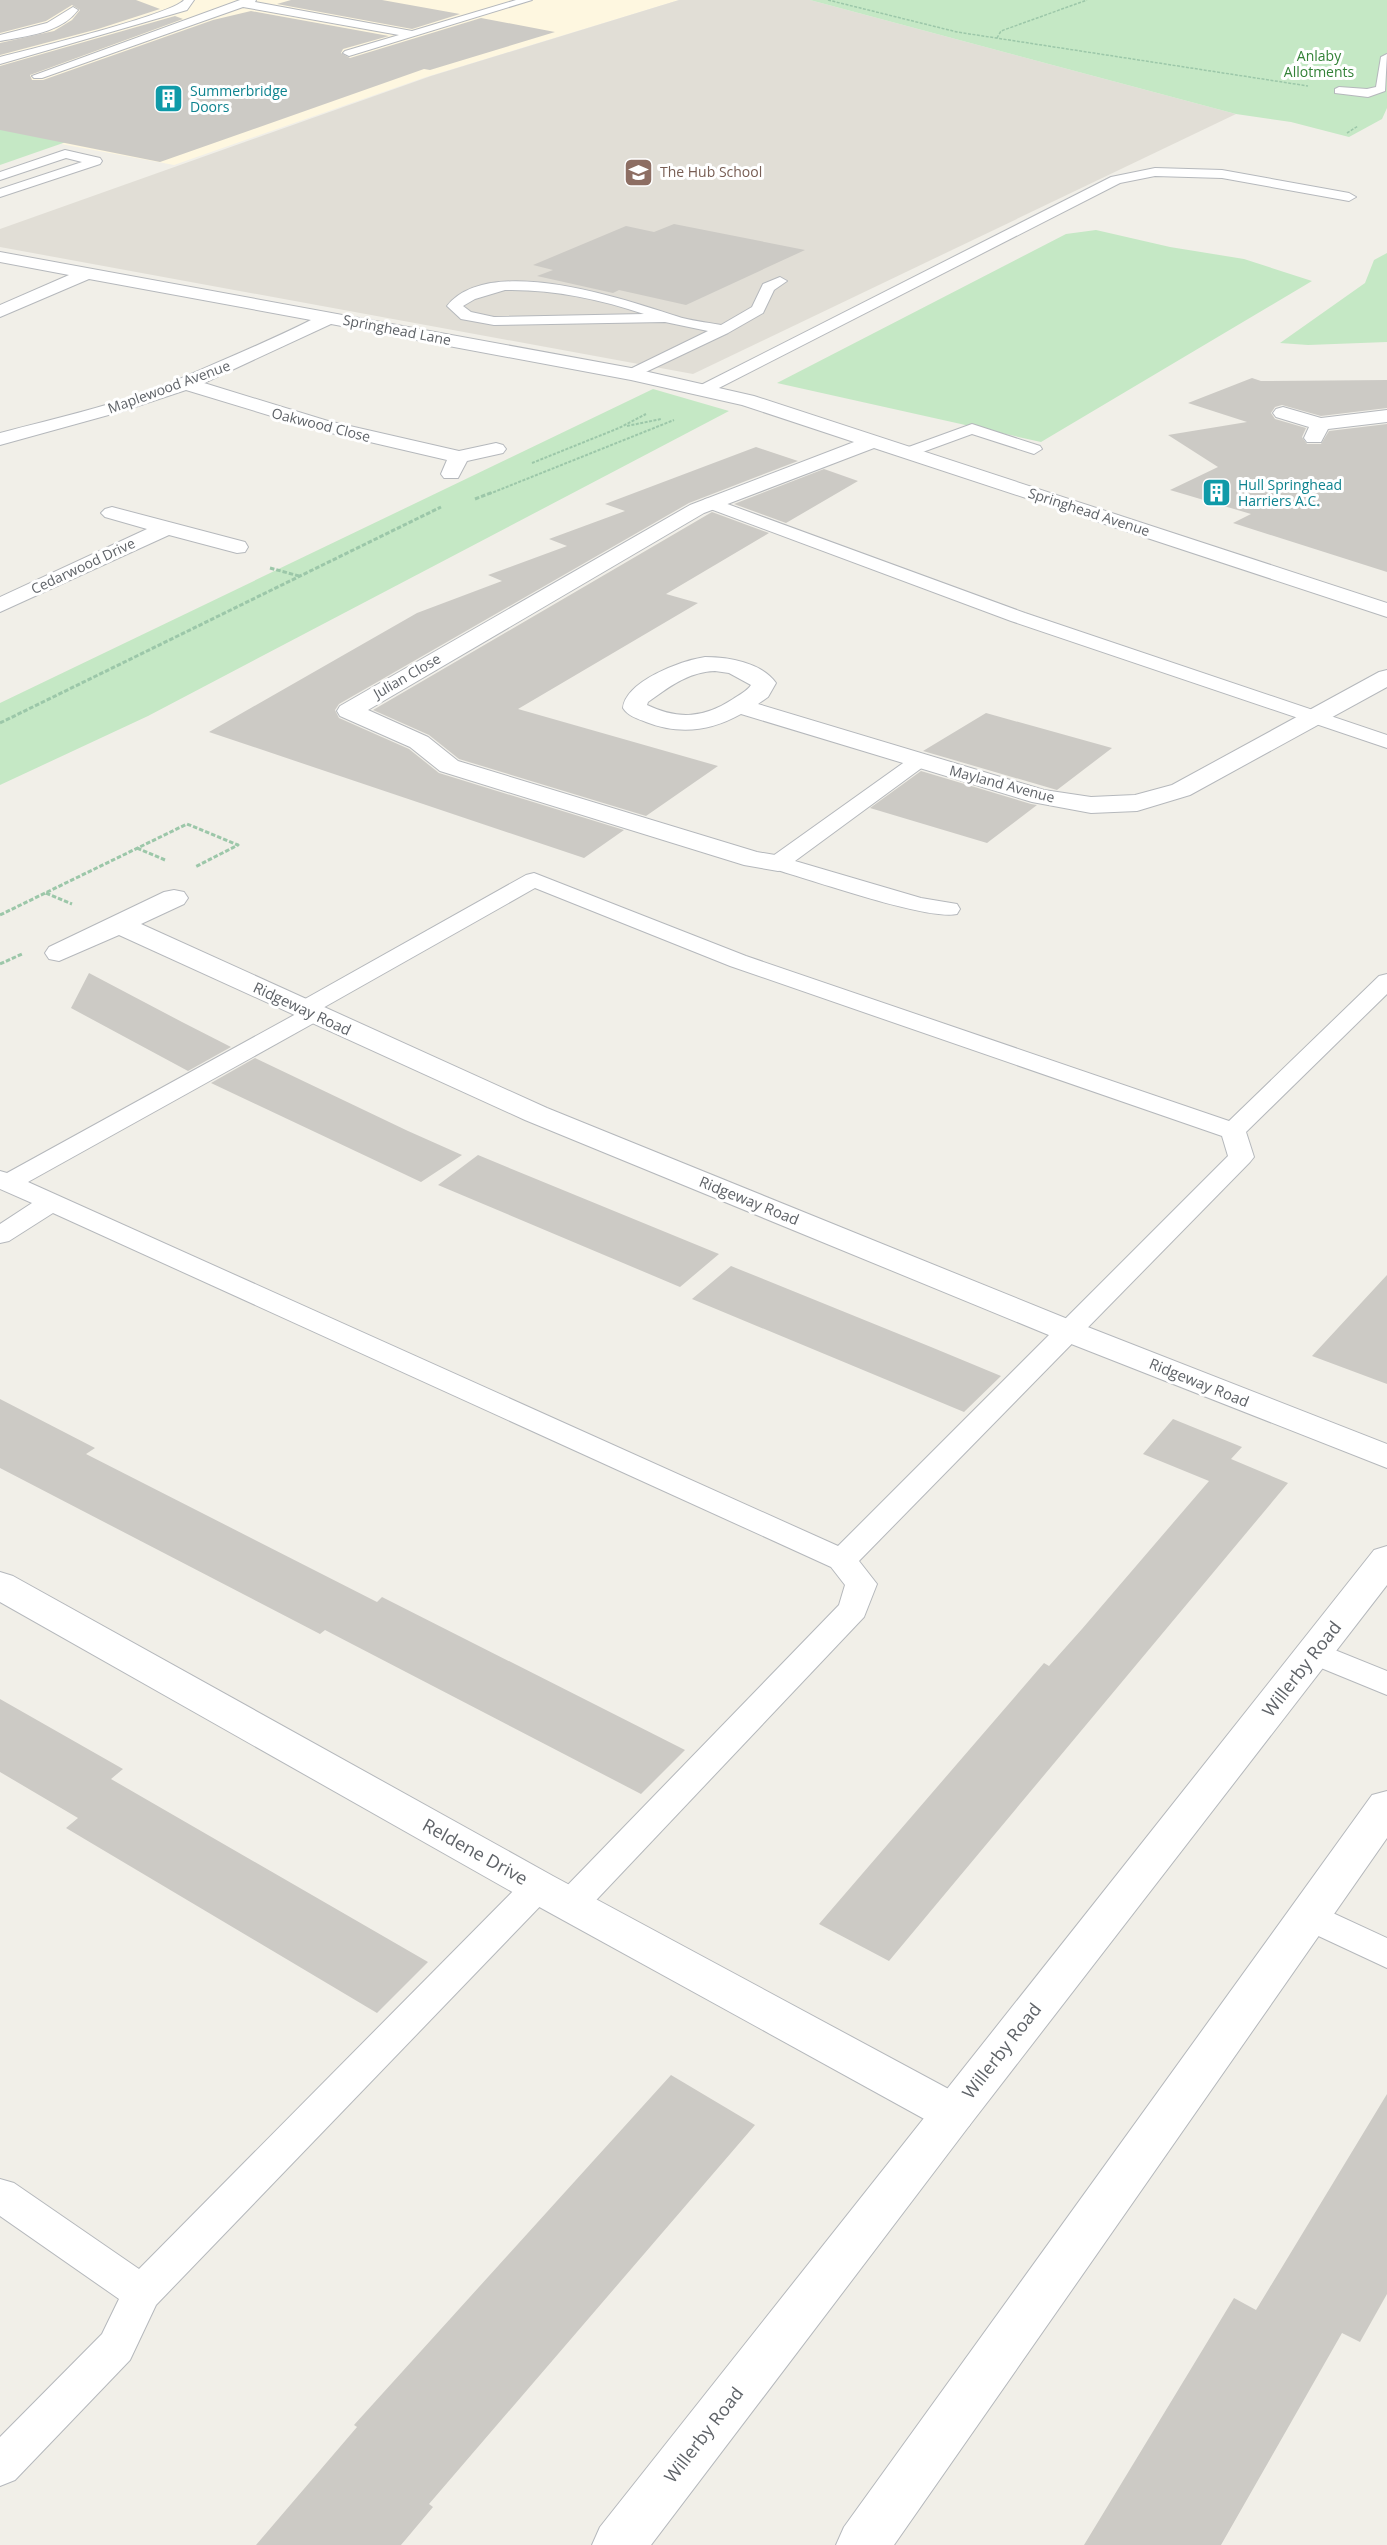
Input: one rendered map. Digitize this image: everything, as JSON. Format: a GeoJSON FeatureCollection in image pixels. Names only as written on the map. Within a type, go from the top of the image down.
{"type":"FeatureCollection","features":[{"type":"Feature","properties":{"kind":"street","name":"Springhead Lane"},"geometry":{"type":"LineString","coordinates":[[0,256],[674,382],[792,413]]}},
{"type":"Feature","properties":{"kind":"street"},"geometry":{"type":"LineString","coordinates":[[0,312],[87,273]]}},
{"type":"Feature","properties":{"kind":"street","name":"Maplewood Avenue"},"geometry":{"type":"LineString","coordinates":[[0,439],[93,414],[185,384],[262,351],[331,317]]}},
{"type":"Feature","properties":{"kind":"street","name":"Oakwood Close"},"geometry":{"type":"LineString","coordinates":[[185,384],[248,406],[455,465],[496,449]]}},
{"type":"Feature","properties":{"kind":"street","name":"Springhead Avenue"},"geometry":{"type":"LineString","coordinates":[[792,413],[1387,610]]}},
{"type":"Feature","properties":{"kind":"street"},"geometry":{"type":"LineString","coordinates":[[1283,413],[1317,431],[1387,416]]}},
{"type":"Feature","properties":{"kind":"street","name":"Julian Close"},"geometry":{"type":"LineString","coordinates":[[778,863],[742,855],[449,766],[419,742],[349,711],[667,526],[711,503],[874,441]]}},
{"type":"Feature","properties":{"kind":"street","name":"Cedarwood Drive"},"geometry":{"type":"LineString","coordinates":[[112,513],[237,548]]}},
{"type":"Feature","properties":{"kind":"street","name":"Cedarwood Drive"},"geometry":{"type":"LineString","coordinates":[[0,605],[167,528]]}},
{"type":"Feature","properties":{"kind":"street","name":"Mayland Avenue"},"geometry":{"type":"LineString","coordinates":[[739,706],[1041,797],[1091,805],[1137,803],[1180,790],[1387,677]]}},
{"type":"Feature","properties":{"kind":"street"},"geometry":{"type":"LineString","coordinates":[[59,953],[174,897]]}},
{"type":"Feature","properties":{"kind":"street","name":"Ridgeway Road"},"geometry":{"type":"LineString","coordinates":[[119,925],[536,1114],[1068,1331],[1387,1457]]}},
{"type":"Feature","properties":{"kind":"street","name":"Willerby Road"},"geometry":{"type":"LineString","coordinates":[[619,2545],[953,2113],[1387,1559]]}},
{"type":"Feature","properties":{"kind":"street","name":"Reldene Drive"},"geometry":{"type":"LineString","coordinates":[[0,1585],[554,1896],[953,2113]]}},
{"type":"Feature","properties":{"kind":"street"},"geometry":{"type":"LineString","coordinates":[[862,2545],[1387,1806]]}},
{"type":"Feature","properties":{"kind":"lane"},"geometry":{"type":"LineString","coordinates":[[0,61],[143,21],[183,8],[189,0]]}},
{"type":"Feature","properties":{"kind":"lane"},"geometry":{"type":"LineString","coordinates":[[349,53],[527,0]]}},
{"type":"Feature","properties":{"kind":"lane"},"geometry":{"type":"LineString","coordinates":[[38,76],[160,34],[174,26],[246,1],[413,34]]}},
{"type":"Feature","properties":{"kind":"lane"},"geometry":{"type":"LineString","coordinates":[[0,38],[57,23],[70,15],[68,7],[52,13]]}},
{"type":"Feature","properties":{"kind":"lane"},"geometry":{"type":"LineString","coordinates":[[143,21],[174,26]]}},
{"type":"Feature","properties":{"kind":"lane"},"geometry":{"type":"LineString","coordinates":[[1339,91],[1368,93],[1381,89],[1387,57]]}},
{"type":"Feature","properties":{"kind":"lane"},"geometry":{"type":"LineString","coordinates":[[0,176],[65,154],[96,161],[0,193]]}},
{"type":"Feature","properties":{"kind":"lane"},"geometry":{"type":"LineString","coordinates":[[705,389],[1116,180],[1155,172],[1221,174],[1349,197]]}},
{"type":"Feature","properties":{"kind":"lane"},"geometry":{"type":"LineString","coordinates":[[631,374],[723,330],[758,310],[768,287],[780,281]]}},
{"type":"Feature","properties":{"kind":"lane"},"geometry":{"type":"LineString","coordinates":[[667,318],[646,308],[546,286],[494,287],[466,296],[454,306],[466,316],[494,321],[667,318],[723,330]]}},
{"type":"Feature","properties":{"kind":"lane"},"geometry":{"type":"LineString","coordinates":[[909,452],[972,429],[1034,449]]}},
{"type":"Feature","properties":{"kind":"lane"},"geometry":{"type":"LineString","coordinates":[[711,503],[1018,617],[1387,742]]}},
{"type":"Feature","properties":{"kind":"lane"},"geometry":{"type":"LineString","coordinates":[[778,863],[920,760]]}},
{"type":"Feature","properties":{"kind":"lane"},"geometry":{"type":"LineString","coordinates":[[778,863],[918,904],[949,909]]}},
{"type":"Feature","properties":{"kind":"lane"},"geometry":{"type":"LineString","coordinates":[[4,1181],[308,1012],[534,880],[738,962],[1233,1131]]}},
{"type":"Feature","properties":{"kind":"lane"},"geometry":{"type":"LineString","coordinates":[[1233,1131],[1387,981]]}},
{"type":"Feature","properties":{"kind":"lane"},"geometry":{"type":"LineString","coordinates":[[842,1560],[1241,1157],[1233,1131]]}},
{"type":"Feature","properties":{"kind":"lane"},"geometry":{"type":"LineString","coordinates":[[0,2466],[116,2347],[142,2293],[853,1609],[861,1584],[842,1560],[4,1181]]}},
{"type":"Feature","properties":{"kind":"lane"},"geometry":{"type":"LineString","coordinates":[[0,1235],[51,1203]]}},
{"type":"Feature","properties":{"kind":"lane"},"geometry":{"type":"LineString","coordinates":[[1315,1653],[1387,1684]]}},
{"type":"Feature","properties":{"kind":"lane"},"geometry":{"type":"LineString","coordinates":[[1309,1916],[1387,1954]]}},
{"type":"Feature","properties":{"kind":"lane"},"geometry":{"type":"LineString","coordinates":[[0,2195],[142,2293]]}},
{"type":"Feature","properties":{"kind":"path"},"geometry":{"type":"LineString","coordinates":[[828,0],[957,32],[1339,91]]}},
{"type":"Feature","properties":{"kind":"path"},"geometry":{"type":"LineString","coordinates":[[997,38],[1001,31],[1088,0]]}},
{"type":"Feature","properties":{"kind":"path"},"geometry":{"type":"LineString","coordinates":[[528,465],[639,418],[668,398],[674,382]]}},
{"type":"Feature","properties":{"kind":"path"},"geometry":{"type":"LineString","coordinates":[[619,428],[685,416],[747,400]]}},
{"type":"Feature","properties":{"kind":"path"},"geometry":{"type":"LineString","coordinates":[[469,500],[490,495],[685,416]]}},
{"type":"Feature","properties":{"kind":"path"},"geometry":{"type":"LineString","coordinates":[[0,723],[448,505]]}},
{"type":"Feature","properties":{"kind":"path"},"geometry":{"type":"LineString","coordinates":[[0,915],[187,824],[238,845],[188,870]]}},
{"type":"Feature","properties":{"kind":"path"},"geometry":{"type":"LineString","coordinates":[[137,848],[168,861]]}},
{"type":"Feature","properties":{"kind":"path"},"geometry":{"type":"LineString","coordinates":[[0,964],[23,953]]}},
{"type":"Feature","properties":{"kind":"shaded area"},"geometry":{"type":"Polygon","coordinates":[[[0,0],[679,0],[426,77],[174,165],[61,144],[84,135],[0,120],[0,0]]]}},
{"type":"Feature","properties":{"kind":"shaded area","name":"The Hub School"},"geometry":{"type":"Polygon","coordinates":[[[679,0],[810,0],[1236,114],[693,374],[0,247],[0,229],[431,76],[679,0]]]}},
{"type":"Feature","properties":{"kind":"green space","name":"Anlaby Allotments"},"geometry":{"type":"Polygon","coordinates":[[[810,0],[1387,0],[1387,108],[1382,119],[1349,137],[1291,122],[1236,114],[810,0]]]}},
{"type":"Feature","properties":{"kind":"green space"},"geometry":{"type":"Polygon","coordinates":[[[0,120],[86,135],[0,165],[0,120]]]}},
{"type":"Feature","properties":{"kind":"green space"},"geometry":{"type":"Polygon","coordinates":[[[1096,230],[1170,247],[1244,259],[1312,281],[1041,442],[777,383],[1066,234],[1096,230]]]}},
{"type":"Feature","properties":{"kind":"green space"},"geometry":{"type":"Polygon","coordinates":[[[1387,253],[1387,342],[1308,345],[1280,343],[1365,283],[1374,260],[1387,253]]]}},
{"type":"Feature","properties":{"kind":"green space"},"geometry":{"type":"Polygon","coordinates":[[[653,389],[729,411],[148,716],[0,785],[0,703],[653,389]]]}},
{"type":"Feature","properties":{"kind":"building"},"geometry":{"type":"Polygon","coordinates":[[[0,0],[136,0],[160,9],[98,29],[0,55],[0,43],[54,31],[72,20],[80,10],[72,5],[46,21],[0,33],[0,0]]]}},
{"type":"Feature","properties":{"kind":"building"},"geometry":{"type":"Polygon","coordinates":[[[291,0],[382,0],[460,14],[412,29],[277,4],[291,0]]]}},
{"type":"Feature","properties":{"kind":"building","name":"Summerbridge Doors"},"geometry":{"type":"Polygon","coordinates":[[[251,11],[389,36],[343,49],[341,53],[350,58],[481,18],[555,32],[430,70],[424,69],[160,162],[0,130],[0,66],[175,16],[183,19],[30,75],[32,80],[43,80],[213,20],[251,11]]]}},
{"type":"Feature","properties":{"kind":"building"},"geometry":{"type":"Polygon","coordinates":[[[674,224],[805,250],[686,305],[619,290],[613,293],[537,276],[553,270],[533,265],[626,226],[654,232],[674,224]]]}},
{"type":"Feature","properties":{"kind":"building"},"geometry":{"type":"Polygon","coordinates":[[[1252,378],[1261,381],[1387,380],[1387,408],[1321,416],[1282,405],[1275,407],[1271,413],[1275,419],[1306,428],[1302,437],[1307,444],[1321,444],[1329,431],[1387,424],[1387,572],[1233,523],[1251,514],[1170,490],[1218,467],[1168,435],[1247,422],[1188,403],[1252,378]]]}},
{"type":"Feature","properties":{"kind":"building"},"geometry":{"type":"Polygon","coordinates":[[[756,447],[798,461],[689,503],[339,704],[335,710],[339,718],[409,749],[439,773],[624,830],[584,858],[209,732],[417,613],[502,581],[488,575],[567,546],[549,539],[625,511],[605,504],[756,447]]]}},
{"type":"Feature","properties":{"kind":"building"},"geometry":{"type":"Polygon","coordinates":[[[824,469],[858,481],[786,523],[734,504],[824,469]]]}},
{"type":"Feature","properties":{"kind":"building"},"geometry":{"type":"Polygon","coordinates":[[[712,512],[769,533],[666,594],[698,603],[518,709],[718,766],[646,816],[459,759],[429,735],[373,710],[712,512]]]}},
{"type":"Feature","properties":{"kind":"building"},"geometry":{"type":"Polygon","coordinates":[[[986,713],[1112,748],[1057,790],[923,751],[986,713]]]}},
{"type":"Feature","properties":{"kind":"building"},"geometry":{"type":"Polygon","coordinates":[[[921,771],[1037,805],[987,843],[870,808],[921,771]]]}},
{"type":"Feature","properties":{"kind":"building"},"geometry":{"type":"Polygon","coordinates":[[[89,973],[231,1047],[188,1071],[71,1008],[89,973]]]}},
{"type":"Feature","properties":{"kind":"building"},"geometry":{"type":"Polygon","coordinates":[[[255,1058],[462,1155],[421,1182],[211,1083],[255,1058]]]}},
{"type":"Feature","properties":{"kind":"building"},"geometry":{"type":"Polygon","coordinates":[[[478,1155],[719,1254],[680,1287],[438,1185],[478,1155]]]}},
{"type":"Feature","properties":{"kind":"building"},"geometry":{"type":"Polygon","coordinates":[[[731,1266],[1001,1376],[964,1412],[692,1299],[731,1266]]]}},
{"type":"Feature","properties":{"kind":"building"},"geometry":{"type":"Polygon","coordinates":[[[1387,1275],[1387,1384],[1312,1356],[1387,1275]]]}},
{"type":"Feature","properties":{"kind":"building"},"geometry":{"type":"Polygon","coordinates":[[[0,1399],[95,1448],[86,1454],[377,1602],[382,1597],[685,1750],[641,1794],[325,1630],[320,1634],[0,1468],[0,1399]]]}},
{"type":"Feature","properties":{"kind":"building"},"geometry":{"type":"Polygon","coordinates":[[[1173,1419],[1242,1447],[1231,1459],[1288,1483],[889,1961],[819,1924],[1044,1663],[1049,1666],[1209,1481],[1143,1454],[1173,1419]]]}},
{"type":"Feature","properties":{"kind":"building"},"geometry":{"type":"Polygon","coordinates":[[[0,1699],[123,1769],[111,1779],[428,1962],[377,2013],[66,1828],[78,1818],[0,1772],[0,1699]]]}},
{"type":"Feature","properties":{"kind":"building"},"geometry":{"type":"Polygon","coordinates":[[[671,2075],[755,2125],[429,2504],[433,2507],[401,2545],[256,2545],[357,2427],[354,2425],[671,2075]]]}},
{"type":"Feature","properties":{"kind":"building"},"geometry":{"type":"Polygon","coordinates":[[[1387,2094],[1387,2294],[1360,2342],[1342,2333],[1221,2545],[1084,2545],[1234,2298],[1256,2310],[1387,2094]]]}},
{"type":"Feature","properties":{"kind":"place","name":"Summerbridge Doors"},"geometry":{"type":"Point","coordinates":[169,99]}},
{"type":"Feature","properties":{"kind":"place","name":"The Hub School"},"geometry":{"type":"Point","coordinates":[639,172]}},
{"type":"Feature","properties":{"kind":"place","name":"Hull Springhead Harriers A.C."},"geometry":{"type":"Point","coordinates":[1217,493]}}]}
